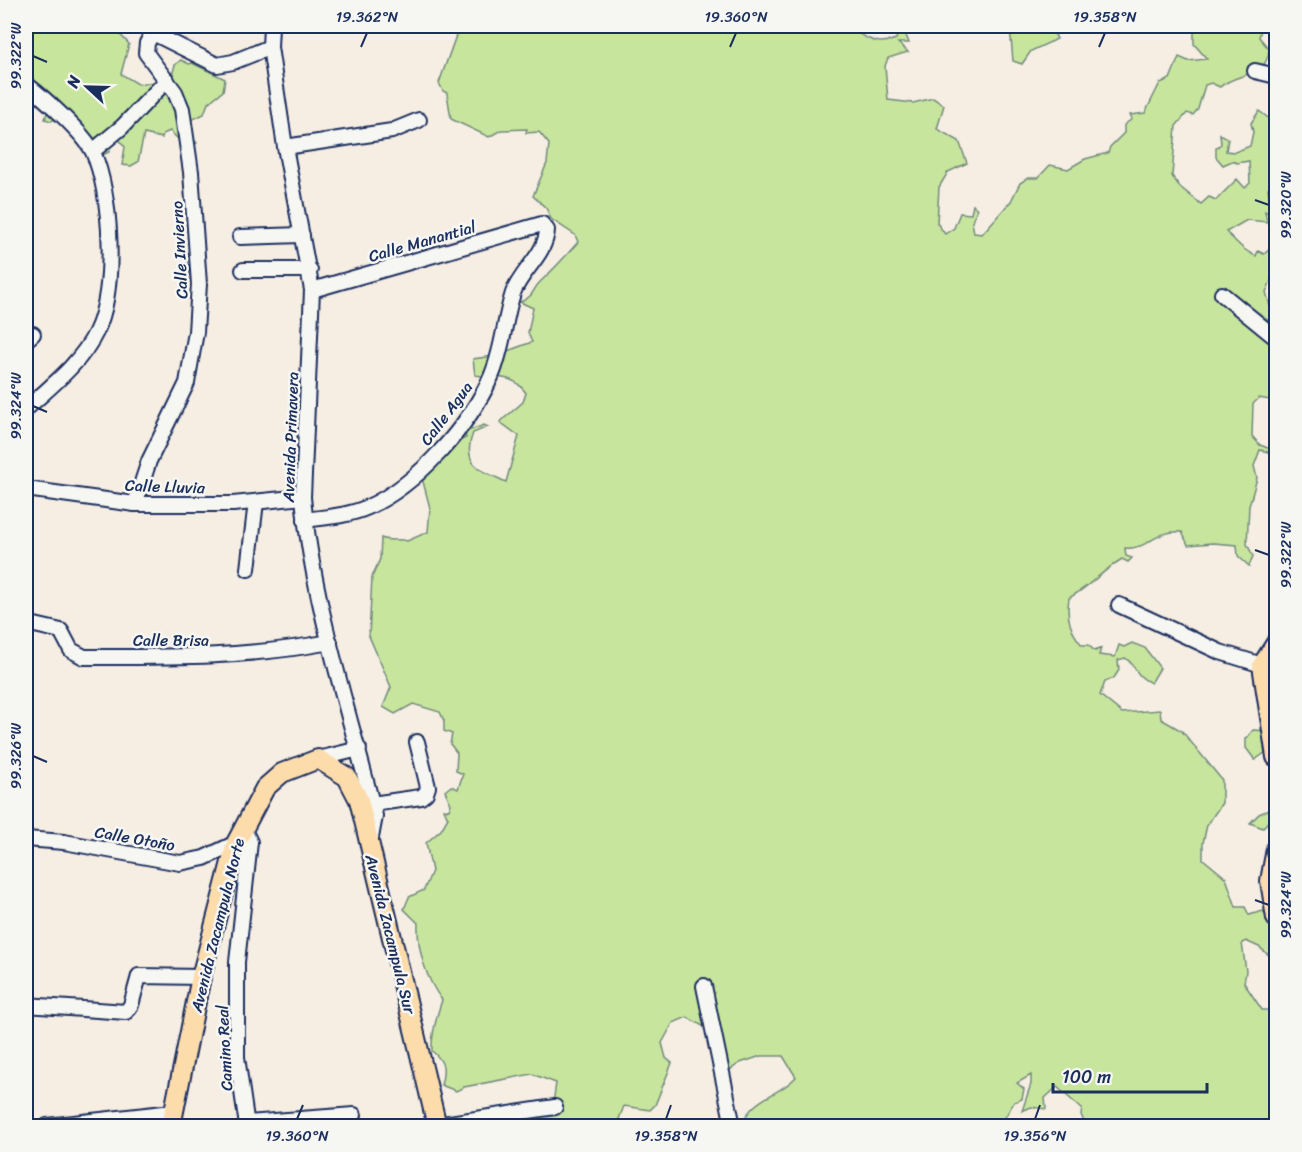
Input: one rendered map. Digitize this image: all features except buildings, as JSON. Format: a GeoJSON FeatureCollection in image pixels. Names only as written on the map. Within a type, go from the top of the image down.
{"type":"FeatureCollection","features":[{"type":"Feature","properties":{"kind":"main road"},"geometry":{"type":"LineString","coordinates":[[1276,643],[1262,665],[1276,757]]}},
{"type":"Feature","properties":{"kind":"main road","name":"Avenida Zacampula Norte"},"geometry":{"type":"LineString","coordinates":[[172,1119],[201,977],[239,835],[265,788],[293,767],[318,759]]}},
{"type":"Feature","properties":{"kind":"main road","name":"Avenida Zacampula Sur"},"geometry":{"type":"LineString","coordinates":[[318,759],[335,768],[352,783],[370,845],[437,1126]]}},
{"type":"Feature","properties":{"kind":"main road"},"geometry":{"type":"LineString","coordinates":[[1276,849],[1269,881],[1276,918]]}},
{"type":"Feature","properties":{"kind":"street","name":"Avenida Primavera"},"geometry":{"type":"LineString","coordinates":[[271,26],[270,47],[285,147],[312,290],[303,496],[305,520],[330,642],[359,748],[376,822],[370,845]]}},
{"type":"Feature","properties":{"kind":"street"},"geometry":{"type":"LineString","coordinates":[[148,29],[217,64],[233,62],[270,47]]}},
{"type":"Feature","properties":{"kind":"street","name":"Calle Invierno"},"geometry":{"type":"LineString","coordinates":[[135,504],[150,461],[186,382],[196,332],[199,284],[191,172],[182,109],[167,80],[147,52],[148,29]]}},
{"type":"Feature","properties":{"kind":"street"},"geometry":{"type":"LineString","coordinates":[[1256,71],[1276,76]]}},
{"type":"Feature","properties":{"kind":"street"},"geometry":{"type":"LineString","coordinates":[[93,151],[122,127],[167,80]]}},
{"type":"Feature","properties":{"kind":"street"},"geometry":{"type":"LineString","coordinates":[[26,84],[63,117],[93,151],[106,207],[110,251],[104,315],[96,334],[70,368],[26,409]]}},
{"type":"Feature","properties":{"kind":"street"},"geometry":{"type":"LineString","coordinates":[[285,147],[392,131],[419,120]]}},
{"type":"Feature","properties":{"kind":"street","name":"Calle Manantial"},"geometry":{"type":"LineString","coordinates":[[312,290],[542,225]]}},
{"type":"Feature","properties":{"kind":"street","name":"Calle Agua"},"geometry":{"type":"LineString","coordinates":[[305,520],[353,512],[375,504],[408,481],[440,451],[471,411],[492,376],[513,292],[547,238],[546,227],[542,225]]}},
{"type":"Feature","properties":{"kind":"street"},"geometry":{"type":"LineString","coordinates":[[240,237],[302,235]]}},
{"type":"Feature","properties":{"kind":"street"},"geometry":{"type":"LineString","coordinates":[[243,270],[310,270]]}},
{"type":"Feature","properties":{"kind":"street"},"geometry":{"type":"LineString","coordinates":[[1222,294],[1276,338]]}},
{"type":"Feature","properties":{"kind":"street","name":"Calle Lluvia"},"geometry":{"type":"LineString","coordinates":[[26,489],[135,504],[256,502],[303,496]]}},
{"type":"Feature","properties":{"kind":"street"},"geometry":{"type":"LineString","coordinates":[[248,569],[256,502]]}},
{"type":"Feature","properties":{"kind":"street"},"geometry":{"type":"LineString","coordinates":[[1119,604],[1209,648],[1262,665]]}},
{"type":"Feature","properties":{"kind":"street","name":"Calle Brisa"},"geometry":{"type":"LineString","coordinates":[[26,623],[61,631],[71,650],[84,657],[215,657],[274,653],[330,642]]}},
{"type":"Feature","properties":{"kind":"street"},"geometry":{"type":"LineString","coordinates":[[372,804],[421,797],[426,794],[428,788],[417,742]]}},
{"type":"Feature","properties":{"kind":"street"},"geometry":{"type":"LineString","coordinates":[[318,759],[359,748]]}},
{"type":"Feature","properties":{"kind":"street","name":"Calle Otoño"},"geometry":{"type":"LineString","coordinates":[[26,839],[64,842],[180,863],[204,858],[239,835]]}},
{"type":"Feature","properties":{"kind":"street","name":"Camino Real"},"geometry":{"type":"LineString","coordinates":[[239,835],[250,842],[238,947],[237,1057],[247,1125]]}},
{"type":"Feature","properties":{"kind":"street"},"geometry":{"type":"LineString","coordinates":[[26,1005],[126,1012],[131,1005],[139,976],[201,977]]}},
{"type":"Feature","properties":{"kind":"street"},"geometry":{"type":"LineString","coordinates":[[704,986],[733,1126]]}},
{"type":"Feature","properties":{"kind":"street"},"geometry":{"type":"LineString","coordinates":[[437,1126],[555,1107]]}},
{"type":"Feature","properties":{"kind":"street"},"geometry":{"type":"LineString","coordinates":[[247,1125],[354,1115]]}},
{"type":"Feature","properties":{"kind":"street"},"geometry":{"type":"LineString","coordinates":[[47,1126],[172,1119]]}},
{"type":"Feature","properties":{"kind":"green space"},"geometry":{"type":"Polygon","coordinates":[[[26,26],[112,26],[129,44],[121,74],[138,84],[154,82],[160,85],[170,82],[175,65],[181,60],[225,79],[223,91],[208,103],[204,114],[189,121],[192,138],[197,143],[190,149],[181,150],[179,140],[170,131],[163,134],[162,138],[144,134],[138,162],[131,166],[122,165],[125,147],[118,138],[112,143],[109,152],[103,155],[94,149],[75,120],[66,115],[51,121],[45,119],[51,101],[26,90],[26,26]]]}},
{"type":"Feature","properties":{"kind":"green space"},"geometry":{"type":"Polygon","coordinates":[[[456,26],[846,26],[870,39],[882,42],[896,39],[901,26],[911,26],[905,33],[909,43],[898,43],[908,52],[888,58],[885,66],[888,100],[913,103],[933,98],[944,105],[937,129],[959,141],[967,163],[948,172],[939,187],[937,223],[945,234],[954,228],[960,213],[971,214],[973,205],[977,209],[972,222],[974,233],[982,234],[1011,201],[1020,183],[1028,178],[1038,178],[1050,165],[1068,169],[1085,159],[1108,153],[1110,147],[1124,133],[1124,125],[1132,119],[1130,115],[1145,113],[1160,83],[1170,79],[1179,57],[1188,61],[1207,59],[1194,44],[1194,26],[1262,26],[1259,37],[1269,49],[1263,65],[1220,87],[1211,83],[1205,85],[1198,109],[1193,115],[1187,113],[1176,126],[1172,176],[1180,187],[1201,204],[1209,197],[1216,200],[1237,179],[1245,188],[1250,183],[1249,161],[1237,163],[1232,161],[1223,165],[1216,157],[1216,148],[1221,144],[1220,134],[1228,139],[1226,151],[1235,152],[1250,146],[1253,132],[1251,123],[1259,111],[1271,120],[1276,129],[1276,180],[1274,186],[1268,188],[1269,198],[1275,193],[1276,218],[1265,211],[1267,222],[1247,220],[1226,232],[1251,254],[1256,256],[1258,251],[1264,254],[1270,249],[1276,255],[1276,274],[1266,292],[1270,306],[1276,304],[1276,401],[1259,398],[1253,404],[1252,436],[1260,445],[1276,451],[1276,454],[1260,450],[1254,466],[1257,478],[1249,506],[1247,544],[1253,556],[1249,566],[1238,556],[1237,545],[1213,543],[1188,545],[1182,532],[1164,534],[1140,546],[1125,548],[1126,556],[1132,558],[1128,562],[1122,559],[1069,598],[1068,611],[1074,634],[1082,645],[1088,645],[1095,651],[1101,648],[1099,655],[1115,657],[1119,645],[1124,647],[1132,643],[1145,648],[1160,668],[1151,683],[1141,677],[1125,658],[1118,660],[1119,670],[1114,678],[1105,682],[1100,695],[1122,713],[1160,710],[1161,719],[1182,731],[1222,780],[1222,803],[1207,825],[1203,843],[1203,859],[1226,878],[1236,907],[1245,907],[1249,915],[1263,911],[1275,925],[1276,961],[1259,947],[1246,941],[1242,943],[1246,971],[1244,983],[1262,1010],[1272,1010],[1271,999],[1276,999],[1276,1126],[1086,1126],[1081,1115],[1082,1109],[1057,1087],[1045,1098],[1046,1109],[1031,1107],[1022,1111],[1031,1084],[1031,1075],[1017,1083],[1024,1089],[1022,1099],[1014,1102],[1004,1119],[1007,1126],[741,1126],[746,1116],[758,1103],[796,1077],[783,1056],[761,1056],[740,1063],[724,1074],[717,1034],[687,1017],[673,1023],[662,1043],[666,1058],[672,1063],[655,1105],[650,1110],[624,1106],[619,1119],[622,1126],[537,1126],[538,1121],[553,1104],[556,1083],[532,1074],[464,1087],[456,1091],[441,1085],[443,1066],[432,1051],[432,1045],[442,1000],[431,983],[424,963],[419,943],[418,923],[404,909],[409,897],[424,890],[432,871],[426,843],[441,830],[448,818],[444,809],[449,810],[451,804],[445,791],[451,786],[458,789],[463,774],[456,771],[457,753],[450,744],[452,734],[444,731],[444,721],[440,712],[413,704],[395,714],[383,707],[391,687],[369,636],[372,577],[380,559],[381,538],[407,541],[428,532],[430,508],[421,474],[441,448],[466,438],[465,432],[484,425],[488,427],[473,433],[469,452],[471,459],[481,470],[506,482],[519,436],[500,422],[523,402],[526,393],[516,382],[504,378],[475,375],[473,359],[494,356],[532,342],[528,333],[533,308],[520,302],[531,295],[537,285],[578,242],[575,235],[551,219],[546,208],[533,196],[547,163],[549,144],[539,132],[526,133],[527,129],[501,130],[489,137],[451,119],[447,93],[443,91],[439,83],[458,30],[456,26]]]}},
{"type":"Feature","properties":{"kind":"green space"},"geometry":{"type":"Polygon","coordinates":[[[1010,26],[1063,26],[1063,30],[1055,35],[1057,39],[1031,51],[1022,64],[1013,61],[1010,26]]]}},
{"type":"Feature","properties":{"kind":"green space"},"geometry":{"type":"Polygon","coordinates":[[[1253,730],[1267,731],[1270,749],[1255,760],[1246,748],[1246,739],[1253,730]]]}},
{"type":"Feature","properties":{"kind":"green space"},"geometry":{"type":"Polygon","coordinates":[[[1276,795],[1276,811],[1263,828],[1250,823],[1259,814],[1271,809],[1276,795]]]}}]}
